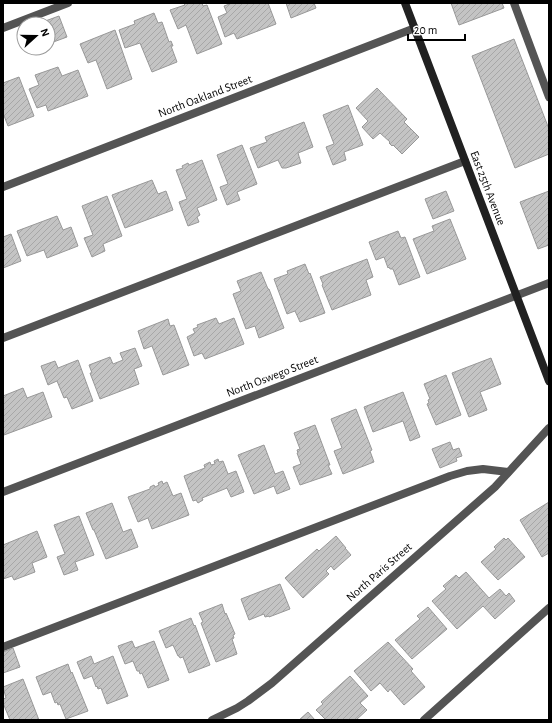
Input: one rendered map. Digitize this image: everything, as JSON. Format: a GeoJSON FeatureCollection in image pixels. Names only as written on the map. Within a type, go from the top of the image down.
{"type":"FeatureCollection","features":[{"type":"Feature","properties":{"kind":"street"},"geometry":{"type":"LineString","coordinates":[[3,28],[68,3]]}},
{"type":"Feature","properties":{"kind":"street","name":"East 25th Avenue"},"geometry":{"type":"LineString","coordinates":[[405,3],[549,381]]}},
{"type":"Feature","properties":{"kind":"street"},"geometry":{"type":"LineString","coordinates":[[514,3],[549,97]]}},
{"type":"Feature","properties":{"kind":"street","name":"North Oakland Street"},"geometry":{"type":"LineString","coordinates":[[3,187],[415,28]]}},
{"type":"Feature","properties":{"kind":"street"},"geometry":{"type":"LineString","coordinates":[[3,338],[465,161]]}},
{"type":"Feature","properties":{"kind":"street","name":"North Oswego Street"},"geometry":{"type":"LineString","coordinates":[[3,492],[549,283]]}},
{"type":"Feature","properties":{"kind":"street","name":"North Paris Street"},"geometry":{"type":"LineString","coordinates":[[212,720],[237,708],[272,683],[494,487],[549,428]]}},
{"type":"Feature","properties":{"kind":"street"},"geometry":{"type":"LineString","coordinates":[[3,647],[450,476],[467,471],[483,469],[508,472]]}},
{"type":"Feature","properties":{"kind":"street"},"geometry":{"type":"LineString","coordinates":[[424,720],[549,608]]}},
{"type":"Feature","properties":{"kind":"building"},"geometry":{"type":"Polygon","coordinates":[[[202,3],[203,6],[207,5],[222,44],[197,54],[186,25],[178,29],[170,10],[185,5],[184,4],[202,3]]]}},
{"type":"Feature","properties":{"kind":"building"},"geometry":{"type":"Polygon","coordinates":[[[232,3],[268,3],[276,24],[237,39],[234,33],[225,37],[218,17],[227,13],[224,6],[232,3]]]}},
{"type":"Feature","properties":{"kind":"building"},"geometry":{"type":"Polygon","coordinates":[[[286,3],[314,3],[316,8],[291,18],[286,3]]]}},
{"type":"Feature","properties":{"kind":"building"},"geometry":{"type":"Polygon","coordinates":[[[451,3],[502,3],[504,8],[459,25],[451,3]]]}},
{"type":"Feature","properties":{"kind":"building"},"geometry":{"type":"Polygon","coordinates":[[[154,13],[158,23],[162,22],[169,42],[171,41],[173,46],[171,46],[177,62],[152,72],[140,43],[125,48],[119,30],[135,24],[134,21],[154,13]]]}},
{"type":"Feature","properties":{"kind":"building"},"geometry":{"type":"Polygon","coordinates":[[[59,16],[67,37],[56,41],[56,17],[59,16]]]}},
{"type":"Feature","properties":{"kind":"building"},"geometry":{"type":"Polygon","coordinates":[[[115,30],[132,79],[107,89],[96,60],[88,63],[80,44],[115,30]]]}},
{"type":"Feature","properties":{"kind":"building"},"geometry":{"type":"Polygon","coordinates":[[[514,39],[549,129],[549,154],[515,168],[472,56],[514,39]]]}},
{"type":"Feature","properties":{"kind":"building"},"geometry":{"type":"Polygon","coordinates":[[[58,67],[62,76],[78,70],[88,96],[48,111],[46,105],[37,108],[29,89],[39,85],[35,75],[58,67]]]}},
{"type":"Feature","properties":{"kind":"building"},"geometry":{"type":"Polygon","coordinates":[[[19,77],[34,116],[8,126],[3,113],[3,83],[19,77]]]}},
{"type":"Feature","properties":{"kind":"building"},"geometry":{"type":"Polygon","coordinates":[[[377,88],[407,119],[404,122],[419,137],[402,154],[380,133],[373,139],[362,127],[368,121],[356,108],[377,88]]]}},
{"type":"Feature","properties":{"kind":"building"},"geometry":{"type":"Polygon","coordinates":[[[348,105],[363,145],[344,152],[346,160],[333,165],[326,147],[334,144],[323,115],[348,105]]]}},
{"type":"Feature","properties":{"kind":"building"},"geometry":{"type":"Polygon","coordinates":[[[304,122],[313,147],[298,153],[301,163],[282,168],[278,160],[258,168],[250,148],[267,142],[265,137],[304,122]]]}},
{"type":"Feature","properties":{"kind":"building"},"geometry":{"type":"Polygon","coordinates":[[[242,145],[257,184],[237,192],[240,200],[227,205],[220,187],[228,184],[217,155],[242,145]]]}},
{"type":"Feature","properties":{"kind":"building"},"geometry":{"type":"Polygon","coordinates":[[[202,160],[217,200],[197,208],[200,215],[197,217],[199,222],[188,226],[179,202],[187,199],[176,170],[183,168],[182,166],[188,163],[189,165],[202,160]]]}},
{"type":"Feature","properties":{"kind":"building"},"geometry":{"type":"Polygon","coordinates":[[[152,180],[158,194],[166,191],[173,210],[125,228],[112,195],[152,180]]]}},
{"type":"Feature","properties":{"kind":"building"},"geometry":{"type":"Polygon","coordinates":[[[446,191],[454,211],[433,219],[425,199],[446,191]]]}},
{"type":"Feature","properties":{"kind":"building"},"geometry":{"type":"Polygon","coordinates":[[[549,191],[549,245],[538,249],[520,202],[549,191]]]}},
{"type":"Feature","properties":{"kind":"building"},"geometry":{"type":"Polygon","coordinates":[[[107,196],[122,236],[103,244],[105,251],[92,257],[84,238],[93,235],[82,206],[107,196]]]}},
{"type":"Feature","properties":{"kind":"building"},"geometry":{"type":"Polygon","coordinates":[[[57,216],[63,230],[71,227],[78,246],[47,258],[44,250],[27,256],[17,231],[57,216]]]}},
{"type":"Feature","properties":{"kind":"building"},"geometry":{"type":"Polygon","coordinates":[[[450,219],[466,259],[427,274],[413,239],[434,231],[432,226],[450,219]]]}},
{"type":"Feature","properties":{"kind":"building"},"geometry":{"type":"Polygon","coordinates":[[[398,231],[401,238],[405,237],[420,277],[399,285],[393,269],[388,268],[384,257],[376,260],[369,242],[398,231]]]}},
{"type":"Feature","properties":{"kind":"building"},"geometry":{"type":"Polygon","coordinates":[[[11,234],[21,261],[3,268],[3,237],[11,234]]]}},
{"type":"Feature","properties":{"kind":"building"},"geometry":{"type":"Polygon","coordinates":[[[367,259],[373,277],[366,280],[371,295],[332,310],[320,277],[367,259]]]}},
{"type":"Feature","properties":{"kind":"building"},"geometry":{"type":"Polygon","coordinates":[[[305,264],[309,274],[310,273],[325,313],[300,322],[295,311],[287,314],[274,279],[288,274],[287,271],[305,264]]]}},
{"type":"Feature","properties":{"kind":"building"},"geometry":{"type":"Polygon","coordinates":[[[261,272],[284,328],[259,338],[255,326],[246,329],[233,294],[241,291],[237,281],[261,272]]]}},
{"type":"Feature","properties":{"kind":"building"},"geometry":{"type":"Polygon","coordinates":[[[216,318],[219,324],[234,318],[244,344],[205,359],[202,353],[194,356],[187,337],[195,333],[193,329],[198,327],[197,325],[216,318]]]}},
{"type":"Feature","properties":{"kind":"building"},"geometry":{"type":"Polygon","coordinates":[[[168,319],[170,326],[174,325],[189,365],[163,375],[152,346],[144,349],[138,331],[168,319]]]}},
{"type":"Feature","properties":{"kind":"building"},"geometry":{"type":"Polygon","coordinates":[[[135,348],[142,366],[134,369],[139,384],[100,399],[90,373],[92,373],[89,365],[110,357],[113,364],[123,360],[120,353],[135,348]]]}},
{"type":"Feature","properties":{"kind":"building"},"geometry":{"type":"Polygon","coordinates":[[[491,358],[501,384],[480,392],[487,410],[469,417],[452,373],[491,358]]]}},
{"type":"Feature","properties":{"kind":"building"},"geometry":{"type":"Polygon","coordinates":[[[78,360],[93,401],[72,409],[67,397],[64,398],[57,381],[48,385],[41,366],[55,361],[58,368],[78,360]]]}},
{"type":"Feature","properties":{"kind":"building"},"geometry":{"type":"Polygon","coordinates":[[[446,375],[461,415],[436,425],[427,404],[429,403],[428,400],[430,399],[424,384],[446,375]]]}},
{"type":"Feature","properties":{"kind":"building"},"geometry":{"type":"Polygon","coordinates":[[[23,388],[27,398],[43,392],[52,417],[4,435],[3,396],[23,388]]]}},
{"type":"Feature","properties":{"kind":"building"},"geometry":{"type":"Polygon","coordinates":[[[403,392],[420,437],[410,441],[403,421],[373,432],[364,407],[403,392]]]}},
{"type":"Feature","properties":{"kind":"building"},"geometry":{"type":"Polygon","coordinates":[[[356,409],[372,450],[370,451],[374,462],[343,474],[334,451],[342,448],[331,419],[356,409]]]}},
{"type":"Feature","properties":{"kind":"building"},"geometry":{"type":"Polygon","coordinates":[[[315,425],[332,474],[300,485],[293,467],[301,464],[297,453],[297,450],[300,449],[294,433],[315,425]]]}},
{"type":"Feature","properties":{"kind":"building"},"geometry":{"type":"Polygon","coordinates":[[[450,442],[453,450],[459,448],[462,456],[456,458],[457,461],[440,468],[432,449],[450,442]]]}},
{"type":"Feature","properties":{"kind":"building"},"geometry":{"type":"Polygon","coordinates":[[[264,445],[275,474],[283,471],[290,489],[277,494],[274,486],[254,494],[238,455],[264,445]]]}},
{"type":"Feature","properties":{"kind":"building"},"geometry":{"type":"Polygon","coordinates":[[[218,459],[219,462],[223,461],[228,474],[236,471],[244,492],[231,497],[227,488],[202,498],[203,500],[198,503],[196,500],[193,501],[184,476],[205,468],[204,465],[210,462],[211,465],[215,464],[214,461],[218,459]]]}},
{"type":"Feature","properties":{"kind":"building"},"geometry":{"type":"Polygon","coordinates":[[[162,481],[163,484],[167,482],[173,496],[181,493],[189,515],[152,529],[148,518],[138,522],[128,497],[150,489],[150,487],[154,485],[155,487],[162,481]]]}},
{"type":"Feature","properties":{"kind":"building"},"geometry":{"type":"Polygon","coordinates":[[[549,502],[549,553],[542,557],[520,520],[549,502]]]}},
{"type":"Feature","properties":{"kind":"building"},"geometry":{"type":"Polygon","coordinates":[[[112,503],[123,532],[131,529],[138,547],[106,559],[86,513],[112,503]]]}},
{"type":"Feature","properties":{"kind":"building"},"geometry":{"type":"Polygon","coordinates":[[[79,516],[94,555],[75,562],[78,570],[64,575],[57,557],[65,554],[54,525],[79,516]]]}},
{"type":"Feature","properties":{"kind":"building"},"geometry":{"type":"Polygon","coordinates":[[[37,531],[47,557],[32,563],[35,572],[14,580],[12,576],[3,579],[3,545],[37,531]]]}},
{"type":"Feature","properties":{"kind":"building"},"geometry":{"type":"Polygon","coordinates":[[[336,536],[351,555],[334,570],[331,566],[326,571],[329,574],[303,598],[285,578],[317,549],[319,551],[336,536]]]}},
{"type":"Feature","properties":{"kind":"building"},"geometry":{"type":"Polygon","coordinates":[[[504,538],[506,540],[508,538],[525,557],[498,580],[481,562],[496,549],[494,547],[504,538]]]}},
{"type":"Feature","properties":{"kind":"building"},"geometry":{"type":"Polygon","coordinates":[[[466,572],[489,598],[500,589],[506,596],[509,593],[515,601],[495,619],[483,606],[457,629],[432,601],[446,589],[443,586],[456,575],[459,578],[466,572]]]}},
{"type":"Feature","properties":{"kind":"building"},"geometry":{"type":"Polygon","coordinates":[[[280,584],[290,609],[269,617],[265,617],[264,614],[249,620],[241,599],[280,584]]]}},
{"type":"Feature","properties":{"kind":"building"},"geometry":{"type":"Polygon","coordinates":[[[222,604],[225,614],[226,613],[235,634],[233,635],[234,638],[232,639],[237,654],[216,662],[201,623],[203,622],[199,613],[222,604]]]}},
{"type":"Feature","properties":{"kind":"building"},"geometry":{"type":"Polygon","coordinates":[[[428,607],[447,629],[412,659],[395,640],[420,619],[417,616],[428,607]]]}},
{"type":"Feature","properties":{"kind":"building"},"geometry":{"type":"Polygon","coordinates":[[[191,618],[210,665],[189,673],[183,657],[180,658],[178,656],[173,645],[166,648],[159,631],[191,618]]]}},
{"type":"Feature","properties":{"kind":"building"},"geometry":{"type":"Polygon","coordinates":[[[132,641],[135,648],[154,641],[169,680],[148,688],[142,673],[140,674],[139,671],[137,671],[133,661],[125,664],[118,646],[132,641]]]}},
{"type":"Feature","properties":{"kind":"building"},"geometry":{"type":"Polygon","coordinates":[[[388,642],[413,669],[411,671],[425,687],[404,705],[390,689],[388,692],[380,683],[371,691],[354,671],[388,642]]]}},
{"type":"Feature","properties":{"kind":"building"},"geometry":{"type":"Polygon","coordinates":[[[13,648],[20,667],[3,673],[3,652],[13,648]]]}},
{"type":"Feature","properties":{"kind":"building"},"geometry":{"type":"Polygon","coordinates":[[[91,656],[94,664],[113,656],[128,696],[107,704],[101,688],[98,689],[97,686],[96,687],[92,676],[84,679],[77,662],[91,656]]]}},
{"type":"Feature","properties":{"kind":"building"},"geometry":{"type":"Polygon","coordinates":[[[68,664],[88,711],[66,719],[60,704],[58,705],[57,702],[55,703],[51,692],[43,695],[36,677],[68,664]]]}},
{"type":"Feature","properties":{"kind":"building"},"geometry":{"type":"Polygon","coordinates":[[[350,676],[368,696],[360,703],[367,710],[356,720],[326,720],[316,710],[323,704],[321,702],[350,676]]]}},
{"type":"Feature","properties":{"kind":"building"},"geometry":{"type":"Polygon","coordinates":[[[23,679],[39,720],[10,720],[3,703],[3,699],[6,698],[3,687],[23,679]]]}},
{"type":"Feature","properties":{"kind":"building"},"geometry":{"type":"Polygon","coordinates":[[[308,712],[315,720],[299,720],[308,712]]]}}]}
